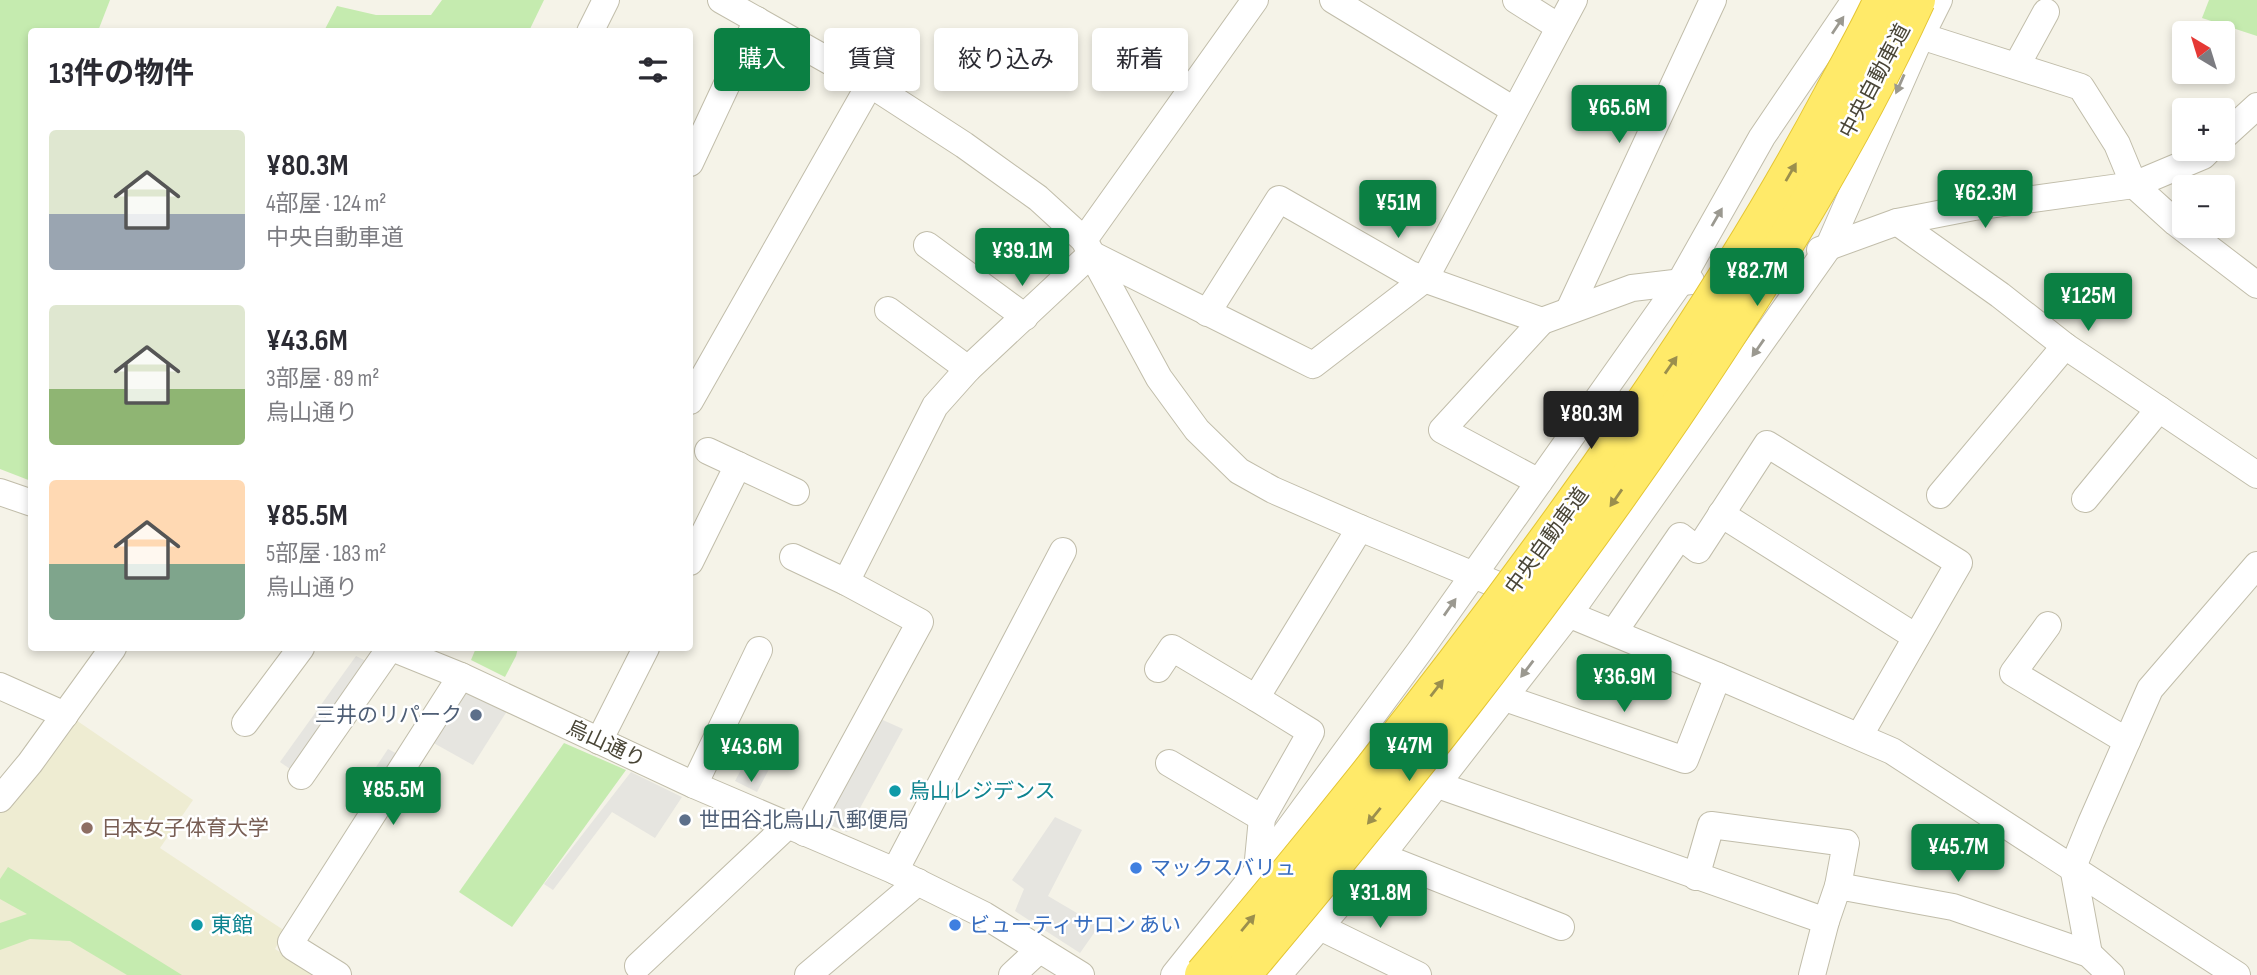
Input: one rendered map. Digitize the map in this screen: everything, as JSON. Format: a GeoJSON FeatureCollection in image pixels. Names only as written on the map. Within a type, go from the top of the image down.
{"type":"FeatureCollection","features":[{"type":"Feature","properties":{"kind":"highway","name":"中央自動車道"},"geometry":{"type":"LineString","coordinates":[[1204,975],[1340,811],[1438,687],[1610,453],[1688,340],[1756,233],[1815,130],[1883,0]]}},
{"type":"Feature","properties":{"kind":"highway","name":"中央自動車道"},"geometry":{"type":"LineString","coordinates":[[1241,975],[1374,816],[1460,707],[1553,586],[1634,472],[1708,365],[1782,248],[1919,18]]}},
{"type":"Feature","properties":{"kind":"street"},"geometry":{"type":"LineString","coordinates":[[592,28],[606,0]]}},
{"type":"Feature","properties":{"kind":"street"},"geometry":{"type":"LineString","coordinates":[[721,0],[824,58]]}},
{"type":"Feature","properties":{"kind":"street"},"geometry":{"type":"LineString","coordinates":[[846,582],[935,406],[968,369],[1025,317],[1088,247],[1255,0]]}},
{"type":"Feature","properties":{"kind":"street"},"geometry":{"type":"LineString","coordinates":[[1333,0],[1514,110]]}},
{"type":"Feature","properties":{"kind":"street"},"geometry":{"type":"LineString","coordinates":[[1516,0],[1559,27]]}},
{"type":"Feature","properties":{"kind":"street"},"geometry":{"type":"LineString","coordinates":[[881,91],[964,145],[1038,198],[1088,247],[1207,313],[1313,365],[1425,279],[1574,0]]}},
{"type":"Feature","properties":{"kind":"street"},"geometry":{"type":"LineString","coordinates":[[1569,310],[1713,0]]}},
{"type":"Feature","properties":{"kind":"street"},"geometry":{"type":"LineString","coordinates":[[1174,975],[1262,865],[1679,284],[1762,137],[1855,0]]}},
{"type":"Feature","properties":{"kind":"street"},"geometry":{"type":"LineString","coordinates":[[1278,975],[1381,856],[1569,614],[1828,248],[1919,18],[1939,0]]}},
{"type":"Feature","properties":{"kind":"street"},"geometry":{"type":"LineString","coordinates":[[2017,65],[2046,12]]}},
{"type":"Feature","properties":{"kind":"street"},"geometry":{"type":"LineString","coordinates":[[1919,18],[2017,65],[2081,87],[2117,144],[2134,185],[2176,223],[2257,285]]}},
{"type":"Feature","properties":{"kind":"street"},"geometry":{"type":"LineString","coordinates":[[693,157],[757,20]]}},
{"type":"Feature","properties":{"kind":"street"},"geometry":{"type":"LineString","coordinates":[[693,396],[866,91]]}},
{"type":"Feature","properties":{"kind":"street"},"geometry":{"type":"LineString","coordinates":[[2235,125],[2255,105]]}},
{"type":"Feature","properties":{"kind":"street"},"geometry":{"type":"LineString","coordinates":[[1539,482],[1442,430],[1542,321],[1632,288],[1679,284],[1828,248],[1897,222],[1974,207],[2134,185],[2191,161]]}},
{"type":"Feature","properties":{"kind":"street"},"geometry":{"type":"LineString","coordinates":[[1207,313],[1279,199],[1410,274],[1542,321]]}},
{"type":"Feature","properties":{"kind":"street"},"geometry":{"type":"LineString","coordinates":[[1897,222],[2000,295],[2065,346],[2257,475]]}},
{"type":"Feature","properties":{"kind":"street"},"geometry":{"type":"LineString","coordinates":[[927,246],[1025,317]]}},
{"type":"Feature","properties":{"kind":"street"},"geometry":{"type":"LineString","coordinates":[[1088,247],[1158,378],[1197,430],[1239,471],[1273,490],[1360,528],[1860,735],[1892,751],[2237,975]]}},
{"type":"Feature","properties":{"kind":"street"},"geometry":{"type":"LineString","coordinates":[[888,310],[968,369]]}},
{"type":"Feature","properties":{"kind":"street"},"geometry":{"type":"LineString","coordinates":[[1940,495],[2065,346]]}},
{"type":"Feature","properties":{"kind":"street"},"geometry":{"type":"LineString","coordinates":[[2085,499],[2159,409]]}},
{"type":"Feature","properties":{"kind":"street"},"geometry":{"type":"LineString","coordinates":[[1614,632],[1680,536],[1698,550],[1767,444],[1959,563],[1860,735]]}},
{"type":"Feature","properties":{"kind":"street"},"geometry":{"type":"LineString","coordinates":[[708,451],[796,492]]}},
{"type":"Feature","properties":{"kind":"street"},"geometry":{"type":"LineString","coordinates":[[693,556],[738,465]]}},
{"type":"Feature","properties":{"kind":"street"},"geometry":{"type":"LineString","coordinates":[[0,492],[28,502]]}},
{"type":"Feature","properties":{"kind":"street"},"geometry":{"type":"LineString","coordinates":[[1721,514],[1916,637]]}},
{"type":"Feature","properties":{"kind":"street"},"geometry":{"type":"LineString","coordinates":[[1256,698],[1360,528]]}},
{"type":"Feature","properties":{"kind":"street"},"geometry":{"type":"LineString","coordinates":[[808,975],[907,876],[1063,551]]}},
{"type":"Feature","properties":{"kind":"street"},"geometry":{"type":"LineString","coordinates":[[638,966],[796,829],[920,622],[793,557]]}},
{"type":"Feature","properties":{"kind":"street"},"geometry":{"type":"LineString","coordinates":[[2089,954],[2073,867],[2127,741],[2150,689],[2257,565]]}},
{"type":"Feature","properties":{"kind":"street"},"geometry":{"type":"LineString","coordinates":[[2048,625],[2013,673],[2127,741]]}},
{"type":"Feature","properties":{"kind":"street"},"geometry":{"type":"LineString","coordinates":[[1172,648],[1311,732],[1262,818],[1262,865]]}},
{"type":"Feature","properties":{"kind":"street"},"geometry":{"type":"LineString","coordinates":[[694,785],[759,650]]}},
{"type":"Feature","properties":{"kind":"street"},"geometry":{"type":"LineString","coordinates":[[0,799],[111,651]]}},
{"type":"Feature","properties":{"kind":"street"},"geometry":{"type":"LineString","coordinates":[[245,723],[298,651]]}},
{"type":"Feature","properties":{"kind":"street"},"geometry":{"type":"LineString","coordinates":[[301,775],[389,651]]}},
{"type":"Feature","properties":{"kind":"street","name":"烏山通り"},"geometry":{"type":"LineString","coordinates":[[398,651],[461,676],[694,785],[907,876],[984,915],[1082,975]]}},
{"type":"Feature","properties":{"kind":"street"},"geometry":{"type":"LineString","coordinates":[[599,741],[644,651]]}},
{"type":"Feature","properties":{"kind":"street"},"geometry":{"type":"LineString","coordinates":[[338,975],[293,947],[292,942],[461,676]]}},
{"type":"Feature","properties":{"kind":"street"},"geometry":{"type":"LineString","coordinates":[[1505,698],[1685,760],[1718,676]]}},
{"type":"Feature","properties":{"kind":"street"},"geometry":{"type":"LineString","coordinates":[[0,686],[65,715]]}},
{"type":"Feature","properties":{"kind":"street"},"geometry":{"type":"LineString","coordinates":[[1169,763],[1262,818]]}},
{"type":"Feature","properties":{"kind":"street"},"geometry":{"type":"LineString","coordinates":[[1438,785],[1826,921]]}},
{"type":"Feature","properties":{"kind":"street"},"geometry":{"type":"LineString","coordinates":[[1696,877],[1711,825],[1846,843],[1838,886],[1812,975]]}},
{"type":"Feature","properties":{"kind":"street"},"geometry":{"type":"LineString","coordinates":[[1381,856],[1562,927]]}},
{"type":"Feature","properties":{"kind":"street"},"geometry":{"type":"LineString","coordinates":[[1838,886],[1953,907],[2089,954],[2111,975]]}},
{"type":"Feature","properties":{"kind":"street"},"geometry":{"type":"LineString","coordinates":[[1320,927],[1418,975]]}},
{"type":"Feature","properties":{"kind":"street"},"geometry":{"type":"LineString","coordinates":[[1012,975],[1039,950]]}},
{"type":"Feature","properties":{"kind":"shaded area"},"geometry":{"type":"Polygon","coordinates":[[[356,656],[370,663],[293,771],[280,762],[356,656]]]}},
{"type":"Feature","properties":{"kind":"shaded area"},"geometry":{"type":"Polygon","coordinates":[[[463,689],[507,711],[473,765],[430,741],[463,689]]]}},
{"type":"Feature","properties":{"kind":"shaded area"},"geometry":{"type":"Polygon","coordinates":[[[876,717],[903,729],[847,832],[820,821],[876,717]]]}},
{"type":"Feature","properties":{"kind":"shaded area","name":"日本女子体育大学"},"geometry":{"type":"Polygon","coordinates":[[[73,718],[193,800],[160,848],[285,931],[275,949],[317,975],[0,975],[0,809],[73,718]]]}},
{"type":"Feature","properties":{"kind":"shaded area"},"geometry":{"type":"Polygon","coordinates":[[[762,731],[784,741],[757,792],[735,781],[762,731]]]}},
{"type":"Feature","properties":{"kind":"shaded area"},"geometry":{"type":"Polygon","coordinates":[[[388,749],[403,757],[369,811],[354,800],[388,749]]]}},
{"type":"Feature","properties":{"kind":"shaded area"},"geometry":{"type":"Polygon","coordinates":[[[631,772],[682,797],[655,838],[612,812],[553,890],[544,884],[631,772]]]}},
{"type":"Feature","properties":{"kind":"shaded area"},"geometry":{"type":"Polygon","coordinates":[[[1055,817],[1082,830],[1048,896],[1099,926],[1080,953],[1015,911],[1024,889],[1012,880],[1055,817]]]}},
{"type":"Feature","properties":{"kind":"green space"},"geometry":{"type":"Polygon","coordinates":[[[0,0],[110,0],[99,28],[28,28],[28,480],[0,469],[0,0]]]}},
{"type":"Feature","properties":{"kind":"green space"},"geometry":{"type":"Polygon","coordinates":[[[442,0],[544,0],[530,28],[326,28],[337,6],[376,15],[431,15],[442,0]]]}},
{"type":"Feature","properties":{"kind":"green space"},"geometry":{"type":"Polygon","coordinates":[[[2209,0],[2257,0],[2257,36],[2235,29],[2235,21],[2211,21],[2202,18],[2209,0]]]}},
{"type":"Feature","properties":{"kind":"green space"},"geometry":{"type":"Polygon","coordinates":[[[475,651],[517,651],[505,677],[471,660],[475,651]]]}},
{"type":"Feature","properties":{"kind":"green space"},"geometry":{"type":"Polygon","coordinates":[[[564,743],[626,770],[512,927],[459,892],[564,743]]]}},
{"type":"Feature","properties":{"kind":"green space"},"geometry":{"type":"Polygon","coordinates":[[[8,867],[182,975],[127,975],[70,941],[30,939],[0,950],[0,923],[27,914],[0,899],[0,879],[8,867]]]}},
{"type":"Feature","properties":{"kind":"place","name":"三井のリパーク"},"geometry":{"type":"Point","coordinates":[476,715]}},
{"type":"Feature","properties":{"kind":"place","name":"烏山レジデンス"},"geometry":{"type":"Point","coordinates":[895,791]}},
{"type":"Feature","properties":{"kind":"place","name":"世田谷北烏山八郵便局"},"geometry":{"type":"Point","coordinates":[685,820]}},
{"type":"Feature","properties":{"kind":"place","name":"日本女子体育大学"},"geometry":{"type":"Point","coordinates":[87,828]}},
{"type":"Feature","properties":{"kind":"place","name":"マックスバリュ"},"geometry":{"type":"Point","coordinates":[1136,868]}},
{"type":"Feature","properties":{"kind":"place","name":"東館"},"geometry":{"type":"Point","coordinates":[197,925]}},
{"type":"Feature","properties":{"kind":"place","name":"ビューティサロン あい"},"geometry":{"type":"Point","coordinates":[955,925]}}]}
